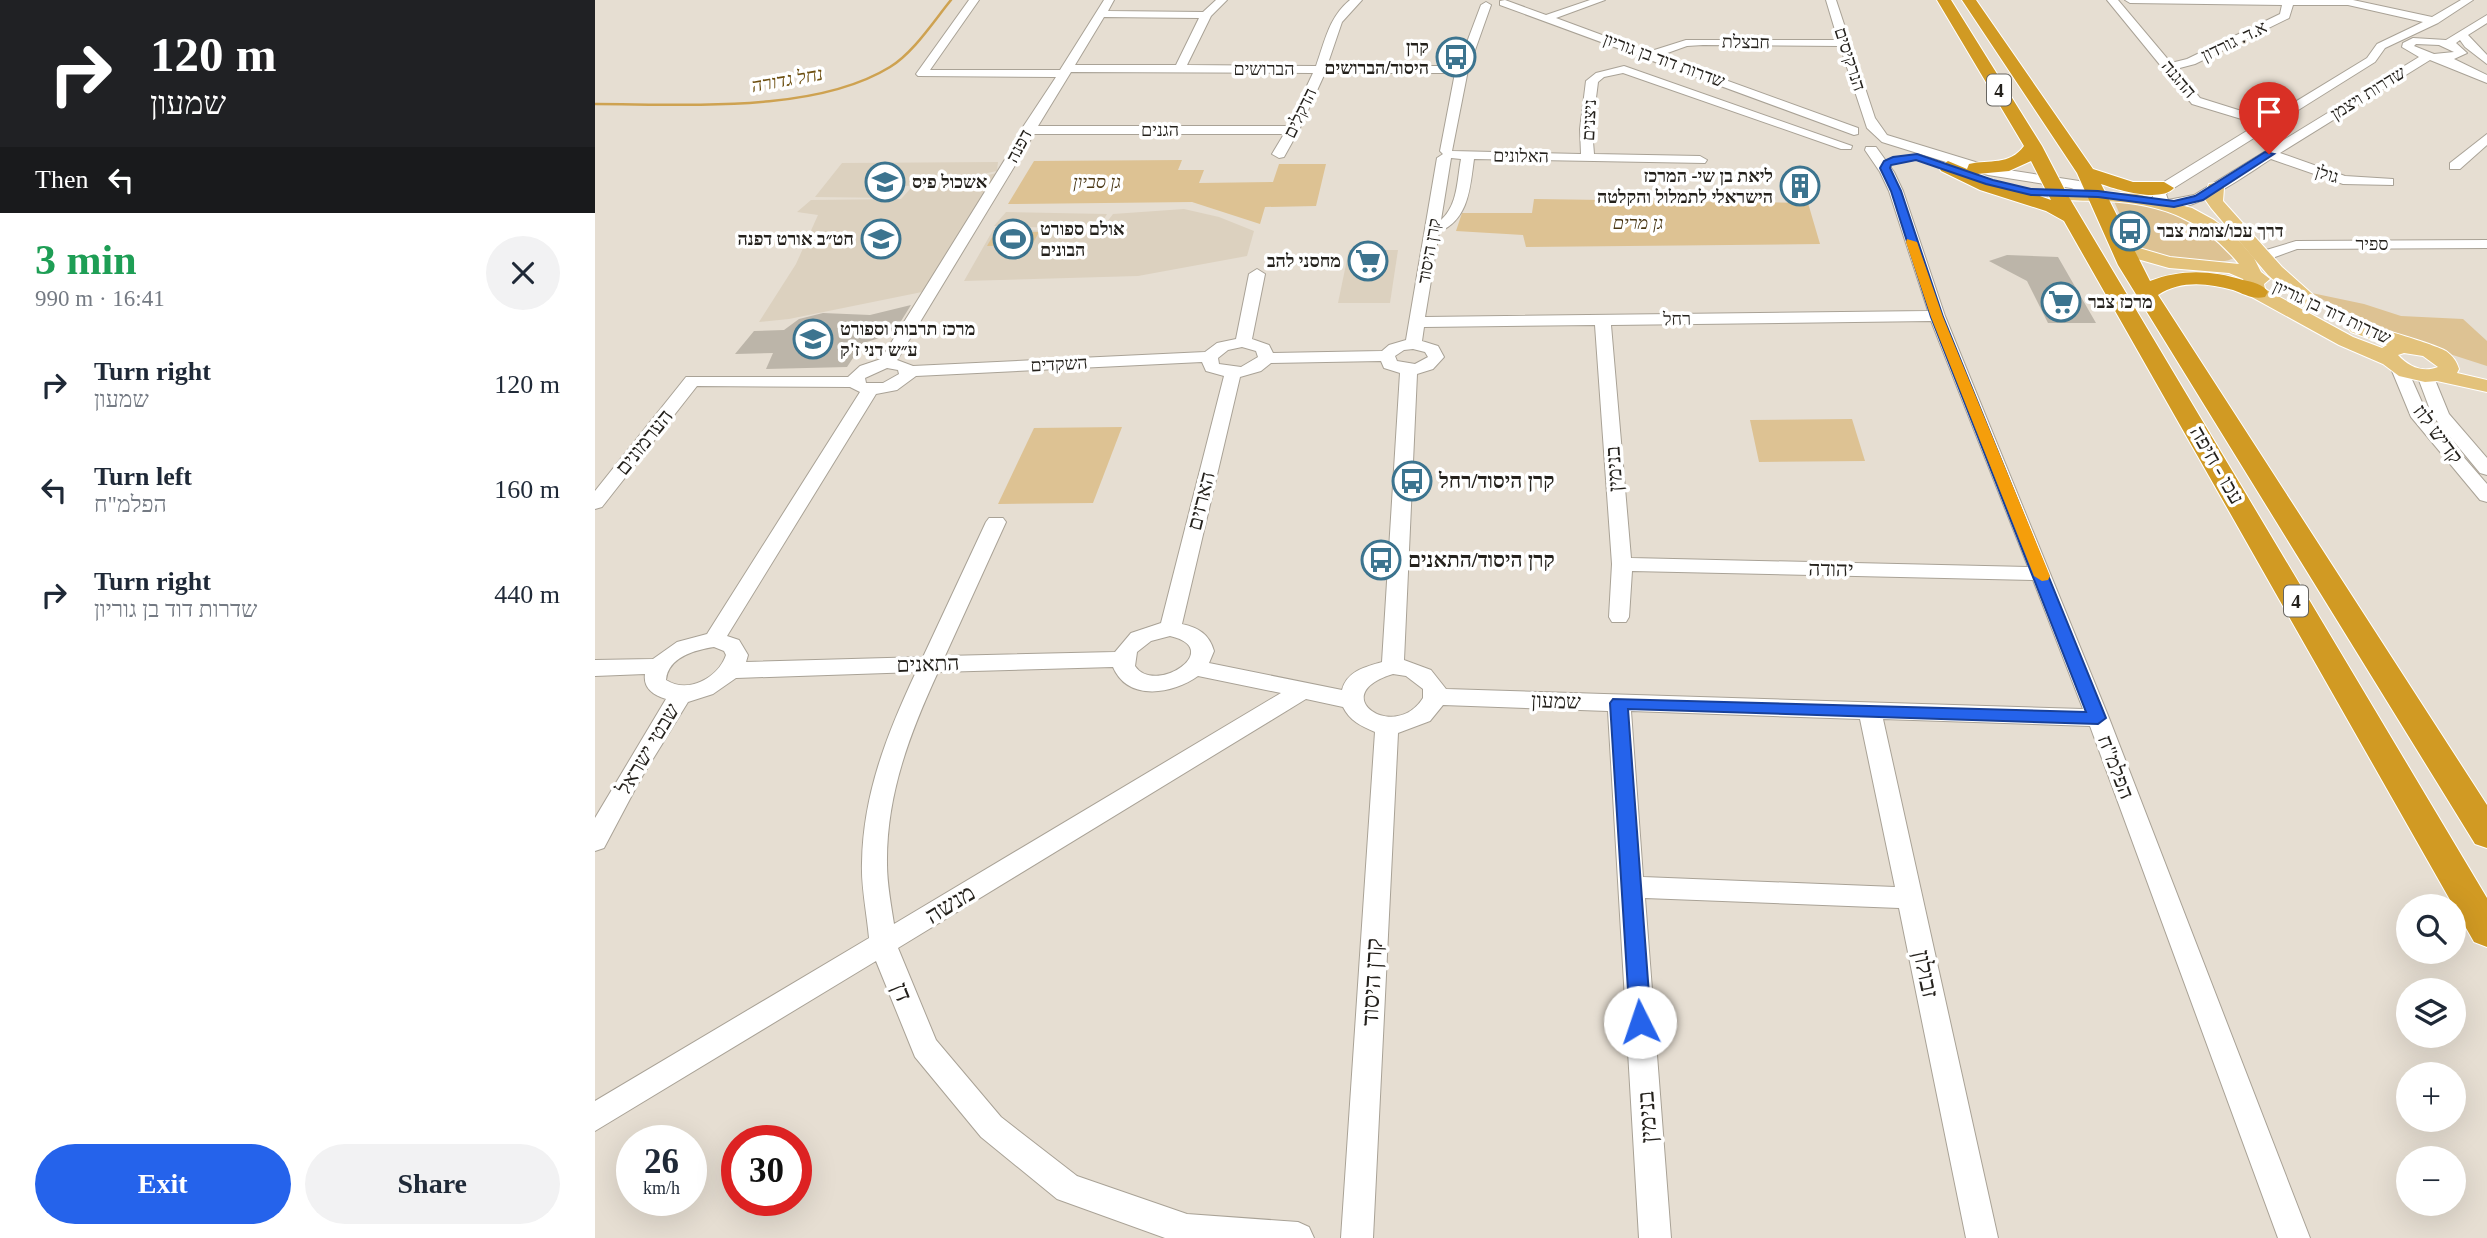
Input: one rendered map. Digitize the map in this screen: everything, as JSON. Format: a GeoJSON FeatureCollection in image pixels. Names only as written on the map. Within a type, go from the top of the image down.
{"type":"FeatureCollection","features":[{"type":"Feature","properties":{"kind":"highway","name":"עכו - חיפה"},"geometry":{"type":"LineString","coordinates":[[1944,0],[2033,146],[2071,217],[2119,262],[2146,293],[2487,834]]}},
{"type":"Feature","properties":{"kind":"highway","name":"עכו - חיפה"},"geometry":{"type":"LineString","coordinates":[[1969,0],[2098,194],[2119,262],[2487,931]]}},
{"type":"Feature","properties":{"kind":"highway"},"geometry":{"type":"LineString","coordinates":[[1976,168],[2018,163],[2025,159],[2033,146]]}},
{"type":"Feature","properties":{"kind":"highway"},"geometry":{"type":"LineString","coordinates":[[1948,167],[1987,186],[2053,206],[2071,217]]}},
{"type":"Feature","properties":{"kind":"highway"},"geometry":{"type":"LineString","coordinates":[[2086,173],[2163,196]]}},
{"type":"Feature","properties":{"kind":"highway"},"geometry":{"type":"LineString","coordinates":[[2119,262],[2179,264]]}},
{"type":"Feature","properties":{"kind":"highway"},"geometry":{"type":"LineString","coordinates":[[2146,293],[2164,283],[2192,278],[2230,282],[2259,276]]}},
{"type":"Feature","properties":{"kind":"main road","name":"שדרות דוד בן גוריון"},"geometry":{"type":"LineString","coordinates":[[2054,188],[2098,194],[2163,196],[2208,221],[2259,276],[2346,341],[2394,363],[2436,370],[2431,352],[2360,329],[2259,276],[2221,266],[2179,264]]}},
{"type":"Feature","properties":{"kind":"main road"},"geometry":{"type":"LineString","coordinates":[[2215,188],[2214,198],[2217,204],[2259,276]]}},
{"type":"Feature","properties":{"kind":"main road"},"geometry":{"type":"LineString","coordinates":[[2221,266],[2237,261],[2240,253]]}},
{"type":"Feature","properties":{"kind":"main road"},"geometry":{"type":"LineString","coordinates":[[2394,363],[2390,351],[2412,347]]}},
{"type":"Feature","properties":{"kind":"main road"},"geometry":{"type":"LineString","coordinates":[[2436,370],[2487,373]]}},
{"type":"Feature","properties":{"kind":"main road"},"geometry":{"type":"LineString","coordinates":[[2436,370],[2487,386]]}},
{"type":"Feature","properties":{"kind":"street","name":"הברושים"},"geometry":{"type":"LineString","coordinates":[[974,0],[922,74],[1180,68],[1462,69]]}},
{"type":"Feature","properties":{"kind":"street","name":"דפנה"},"geometry":{"type":"LineString","coordinates":[[887,363],[1008,166],[1027,130],[1109,0]]}},
{"type":"Feature","properties":{"kind":"street"},"geometry":{"type":"LineString","coordinates":[[1180,68],[1206,15],[1222,0]]}},
{"type":"Feature","properties":{"kind":"street","name":"הדקלים"},"geometry":{"type":"LineString","coordinates":[[1279,154],[1321,69],[1336,20],[1347,6],[1357,0]]}},
{"type":"Feature","properties":{"kind":"street"},"geometry":{"type":"LineString","coordinates":[[1547,18],[1600,0]]}},
{"type":"Feature","properties":{"kind":"street","name":"הנרקיסים"},"geometry":{"type":"LineString","coordinates":[[1831,0],[1879,144]]}},
{"type":"Feature","properties":{"kind":"street","name":"ההגנה"},"geometry":{"type":"LineString","coordinates":[[2112,0],[2196,101],[2269,123]]}},
{"type":"Feature","properties":{"kind":"street"},"geometry":{"type":"LineString","coordinates":[[2130,0],[2348,2],[2434,21],[2426,41]]}},
{"type":"Feature","properties":{"kind":"street","name":"שדרות ויצמן"},"geometry":{"type":"LineString","coordinates":[[2163,196],[2210,160],[2371,60],[2381,46],[2434,21],[2468,0]]}},
{"type":"Feature","properties":{"kind":"street","name":"שדרות דוד בן גוריון"},"geometry":{"type":"LineString","coordinates":[[1506,2],[1858,131],[1906,158],[1948,167],[2019,190],[2054,188]]}},
{"type":"Feature","properties":{"kind":"street","name":"קרן היסוד"},"geometry":{"type":"LineString","coordinates":[[1413,344],[1434,229],[1453,155],[1462,69],[1480,4],[1506,2]]}},
{"type":"Feature","properties":{"kind":"street","name":"א.ד. גורדון"},"geometry":{"type":"LineString","coordinates":[[2169,67],[2203,56],[2285,16],[2288,3]]}},
{"type":"Feature","properties":{"kind":"street"},"geometry":{"type":"LineString","coordinates":[[1099,14],[1206,15]]}},
{"type":"Feature","properties":{"kind":"street"},"geometry":{"type":"LineString","coordinates":[[2447,44],[2487,18]]}},
{"type":"Feature","properties":{"kind":"street"},"geometry":{"type":"LineString","coordinates":[[2462,34],[2469,45],[2487,62]]}},
{"type":"Feature","properties":{"kind":"street"},"geometry":{"type":"LineString","coordinates":[[2411,50],[2407,45],[2409,43],[2426,41],[2447,44],[2461,53],[2487,62]]}},
{"type":"Feature","properties":{"kind":"street","name":"חבצלת"},"geometry":{"type":"LineString","coordinates":[[1650,55],[1695,42],[1844,43]]}},
{"type":"Feature","properties":{"kind":"street"},"geometry":{"type":"LineString","coordinates":[[2152,46],[2169,54],[2203,56]]}},
{"type":"Feature","properties":{"kind":"street"},"geometry":{"type":"LineString","coordinates":[[2371,60],[2411,50],[2467,69],[2487,79]]}},
{"type":"Feature","properties":{"kind":"street"},"geometry":{"type":"LineString","coordinates":[[2434,57],[2454,57],[2461,53]]}},
{"type":"Feature","properties":{"kind":"street","name":"שדרות ויצמן"},"geometry":{"type":"LineString","coordinates":[[2163,196],[2192,200],[2408,68],[2434,57]]}},
{"type":"Feature","properties":{"kind":"street"},"geometry":{"type":"LineString","coordinates":[[2408,68],[2442,63],[2467,69]]}},
{"type":"Feature","properties":{"kind":"street","name":"שדרות דוד בן גוריון"},"geometry":{"type":"LineString","coordinates":[[1628,69],[1846,144]]}},
{"type":"Feature","properties":{"kind":"street","name":"ניצנים"},"geometry":{"type":"LineString","coordinates":[[1588,157],[1586,130],[1592,81],[1600,75],[1628,69]]}},
{"type":"Feature","properties":{"kind":"street","name":"הנרקיסים"},"geometry":{"type":"LineString","coordinates":[[1858,131],[1869,118]]}},
{"type":"Feature","properties":{"kind":"street","name":"שדרות דוד בן גוריון"},"geometry":{"type":"LineString","coordinates":[[1822,119],[1846,144]]}},
{"type":"Feature","properties":{"kind":"street"},"geometry":{"type":"LineString","coordinates":[[2269,123],[2288,131],[2291,141]]}},
{"type":"Feature","properties":{"kind":"street","name":"הגנים"},"geometry":{"type":"LineString","coordinates":[[1027,130],[1293,130]]}},
{"type":"Feature","properties":{"kind":"street"},"geometry":{"type":"LineString","coordinates":[[1846,144],[1858,131]]}},
{"type":"Feature","properties":{"kind":"street"},"geometry":{"type":"LineString","coordinates":[[2455,166],[2487,138]]}},
{"type":"Feature","properties":{"kind":"street"},"geometry":{"type":"LineString","coordinates":[[1846,144],[1879,144]]}},
{"type":"Feature","properties":{"kind":"street"},"geometry":{"type":"LineString","coordinates":[[1846,144],[1867,165],[1887,174],[1906,158]]}},
{"type":"Feature","properties":{"kind":"street","name":"שדרות דוד בן גוריון"},"geometry":{"type":"LineString","coordinates":[[1879,144],[2054,188]]}},
{"type":"Feature","properties":{"kind":"street","name":"הפלמ\"ח"},"geometry":{"type":"LineString","coordinates":[[1879,144],[1937,317],[2098,718],[2294,1238]]}},
{"type":"Feature","properties":{"kind":"street","name":"גולן"},"geometry":{"type":"LineString","coordinates":[[2269,154],[2343,180],[2388,182]]}},
{"type":"Feature","properties":{"kind":"street"},"geometry":{"type":"LineString","coordinates":[[1434,229],[1451,222],[1458,212],[1453,155]]}},
{"type":"Feature","properties":{"kind":"street","name":"האלונים"},"geometry":{"type":"LineString","coordinates":[[1453,155],[1700,160]]}},
{"type":"Feature","properties":{"kind":"street"},"geometry":{"type":"LineString","coordinates":[[2210,160],[2209,164],[2219,170],[2243,170]]}},
{"type":"Feature","properties":{"kind":"street","name":"ספיר"},"geometry":{"type":"LineString","coordinates":[[2259,276],[2268,254],[2273,250],[2296,245],[2487,244]]}},
{"type":"Feature","properties":{"kind":"street"},"geometry":{"type":"LineString","coordinates":[[1243,342],[1257,274]]}},
{"type":"Feature","properties":{"kind":"street","name":"רחל"},"geometry":{"type":"LineString","coordinates":[[1417,322],[1937,317]]}},
{"type":"Feature","properties":{"kind":"street","name":"בנימין"},"geometry":{"type":"LineString","coordinates":[[1603,320],[1622,564],[1619,617]]}},
{"type":"Feature","properties":{"kind":"street"},"geometry":{"type":"LineString","coordinates":[[1267,358],[1263,348],[1243,342],[1223,346],[1209,357],[1212,367],[1233,373],[1252,369],[1267,358],[1387,356],[1393,349],[1413,344],[1432,349],[1436,356],[1424,367],[1409,369],[1395,367],[1387,356]]}},
{"type":"Feature","properties":{"kind":"street","name":"השקדים"},"geometry":{"type":"LineString","coordinates":[[908,370],[1209,357]]}},
{"type":"Feature","properties":{"kind":"street"},"geometry":{"type":"LineString","coordinates":[[714,640],[863,386],[864,370],[887,363],[902,364],[908,370],[904,379],[897,384],[863,386]]}},
{"type":"Feature","properties":{"kind":"street","name":"קדיש לוז"},"geometry":{"type":"LineString","coordinates":[[2394,363],[2420,417],[2487,496]]}},
{"type":"Feature","properties":{"kind":"street"},"geometry":{"type":"LineString","coordinates":[[1393,666],[1409,369]]}},
{"type":"Feature","properties":{"kind":"street","name":"קדיש לוז"},"geometry":{"type":"LineString","coordinates":[[2436,370],[2441,415],[2487,469]]}},
{"type":"Feature","properties":{"kind":"street","name":"הארזים"},"geometry":{"type":"LineString","coordinates":[[1170,629],[1233,373]]}},
{"type":"Feature","properties":{"kind":"street","name":"הערמונים"},"geometry":{"type":"LineString","coordinates":[[595,503],[692,381],[863,386]]}},
{"type":"Feature","properties":{"kind":"street","name":"דן"},"geometry":{"type":"LineString","coordinates":[[996,522],[900,730],[882,786],[874,864],[883,945],[925,1048],[991,1128],[1068,1188],[1187,1230],[1298,1238]]}},
{"type":"Feature","properties":{"kind":"street","name":"יהודה"},"geometry":{"type":"LineString","coordinates":[[1622,564],[2041,574]]}},
{"type":"Feature","properties":{"kind":"street"},"geometry":{"type":"LineString","coordinates":[[1170,629],[1193,634],[1201,641],[1204,649],[1196,667],[1175,681],[1148,684],[1128,675],[1122,659],[1134,642],[1157,631],[1170,629]]}},
{"type":"Feature","properties":{"kind":"street"},"geometry":{"type":"LineString","coordinates":[[595,668],[658,666],[676,651],[714,640],[726,642],[739,652],[733,670],[716,684],[681,694],[660,689],[655,683],[658,666]]}},
{"type":"Feature","properties":{"kind":"street","name":"התאנים"},"geometry":{"type":"LineString","coordinates":[[733,670],[1122,659]]}},
{"type":"Feature","properties":{"kind":"street"},"geometry":{"type":"LineString","coordinates":[[1393,666],[1419,671],[1433,687],[1434,697],[1423,714],[1400,724],[1387,725],[1361,718],[1350,700],[1351,691],[1357,681],[1379,668],[1393,666]]}},
{"type":"Feature","properties":{"kind":"street"},"geometry":{"type":"LineString","coordinates":[[1196,667],[1350,700]]}},
{"type":"Feature","properties":{"kind":"street","name":"מנשה"},"geometry":{"type":"LineString","coordinates":[[595,1117],[1304,690]]}},
{"type":"Feature","properties":{"kind":"street","name":"שבטי ישראל"},"geometry":{"type":"LineString","coordinates":[[595,841],[631,775],[681,694]]}},
{"type":"Feature","properties":{"kind":"street","name":"שמעון"},"geometry":{"type":"LineString","coordinates":[[1434,697],[2098,718]]}},
{"type":"Feature","properties":{"kind":"street","name":"בנימין"},"geometry":{"type":"LineString","coordinates":[[1619,703],[1655,1238]]}},
{"type":"Feature","properties":{"kind":"street","name":"זבולון"},"geometry":{"type":"LineString","coordinates":[[1870,711],[1982,1238]]}},
{"type":"Feature","properties":{"kind":"street","name":"קרן היסוד"},"geometry":{"type":"LineString","coordinates":[[1357,1238],[1387,725]]}},
{"type":"Feature","properties":{"kind":"street"},"geometry":{"type":"LineString","coordinates":[[1631,887],[1910,898]]}},
{"type":"Feature","properties":{"kind":"shaded area","name":"אשכול פיס"},"geometry":{"type":"Polygon","coordinates":[[[998,162],[997,171],[935,184],[904,186],[896,198],[815,197],[842,163],[998,162]]]}},
{"type":"Feature","properties":{"kind":"shaded area","name":"חט״ב אורט דפנה"},"geometry":{"type":"Polygon","coordinates":[[[997,173],[922,292],[789,319],[759,322],[796,264],[818,215],[797,212],[811,200],[901,199],[911,188],[940,186],[997,173]]]}},
{"type":"Feature","properties":{"kind":"shaded area"},"geometry":{"type":"Polygon","coordinates":[[[1184,209],[1219,217],[1254,231],[1247,256],[1138,276],[964,281],[993,230],[1100,231],[1113,214],[1184,209]]]}},
{"type":"Feature","properties":{"kind":"shaded area"},"geometry":{"type":"Polygon","coordinates":[[[1006,212],[1107,214],[1098,229],[994,226],[1006,212]]]}},
{"type":"Feature","properties":{"kind":"shaded area"},"geometry":{"type":"Polygon","coordinates":[[[1349,250],[1398,250],[1390,303],[1338,303],[1349,250]]]}},
{"type":"Feature","properties":{"kind":"green space","name":"גן סביון"},"geometry":{"type":"Polygon","coordinates":[[[1182,160],[1178,170],[1204,170],[1199,183],[1273,182],[1279,164],[1326,164],[1316,206],[1265,207],[1260,224],[1192,202],[1008,204],[1034,161],[1182,160]]]}},
{"type":"Feature","properties":{"kind":"green space","name":"גן מרים"},"geometry":{"type":"Polygon","coordinates":[[[1534,199],[1808,203],[1820,244],[1526,247],[1523,235],[1456,231],[1462,213],[1532,213],[1534,199]]]}},
{"type":"Feature","properties":{"kind":"green space"},"geometry":{"type":"Polygon","coordinates":[[[2113,199],[2157,206],[2205,222],[2234,258],[2212,263],[2199,262],[2135,248],[2113,199]]]}},
{"type":"Feature","properties":{"kind":"green space","name":"אולם ספורט הבונים"},"geometry":{"type":"Polygon","coordinates":[[[995,232],[1039,232],[1032,245],[987,246],[995,232]]]}},
{"type":"Feature","properties":{"kind":"green space"},"geometry":{"type":"Polygon","coordinates":[[[2307,292],[2364,304],[2401,316],[2463,319],[2487,341],[2487,366],[2403,339],[2307,292]]]}},
{"type":"Feature","properties":{"kind":"green space"},"geometry":{"type":"Polygon","coordinates":[[[1852,419],[1865,461],[1759,462],[1750,420],[1852,419]]]}},
{"type":"Feature","properties":{"kind":"green space"},"geometry":{"type":"Polygon","coordinates":[[[1122,427],[1093,503],[998,504],[1034,428],[1122,427]]]}},
{"type":"Feature","properties":{"kind":"building","name":"מרכז צבר"},"geometry":{"type":"Polygon","coordinates":[[[2007,255],[2058,257],[2096,323],[2048,323],[2027,281],[1989,261],[2007,255]]]}},
{"type":"Feature","properties":{"kind":"building","name":"מרכז תרבות וספורט ע״ש דני ז'ק"},"geometry":{"type":"Polygon","coordinates":[[[911,305],[893,334],[863,343],[847,367],[766,369],[773,353],[735,354],[754,331],[784,330],[799,319],[823,313],[870,315],[911,305]]]}},
{"type":"Feature","properties":{"kind":"waterway","name":"נחל גדורה"},"geometry":{"type":"LineString","coordinates":[[595,104],[707,105],[824,93],[859,82],[899,61],[951,0]]}},
{"type":"Feature","properties":{"kind":"slow traffic"},"geometry":{"type":"LineString","coordinates":[[1911,242],[1937,317],[2042,576]]}},
{"type":"Feature","properties":{"kind":"place","name":"קרן היסוד/הברושים"},"geometry":{"type":"Point","coordinates":[1456,57]}},
{"type":"Feature","properties":{"kind":"place","name":"אשכול פיס"},"geometry":{"type":"Point","coordinates":[885,182]}},
{"type":"Feature","properties":{"kind":"place","name":"ליאת בן שי- המרכז הישראלי לתמלול והקלטה"},"geometry":{"type":"Point","coordinates":[1800,186]}},
{"type":"Feature","properties":{"kind":"place","name":"דרך עכו/צומת צבר"},"geometry":{"type":"Point","coordinates":[2130,231]}},
{"type":"Feature","properties":{"kind":"place","name":"חט״ב אורט דפנה"},"geometry":{"type":"Point","coordinates":[881,239]}},
{"type":"Feature","properties":{"kind":"place","name":"אולם ספורט הבונים"},"geometry":{"type":"Point","coordinates":[1013,239]}},
{"type":"Feature","properties":{"kind":"place","name":"מחסני להב"},"geometry":{"type":"Point","coordinates":[1368,261]}},
{"type":"Feature","properties":{"kind":"place","name":"מרכז צבר"},"geometry":{"type":"Point","coordinates":[2061,302]}},
{"type":"Feature","properties":{"kind":"place","name":"מרכז תרבות וספורט ע״ש דני ז'ק"},"geometry":{"type":"Point","coordinates":[813,339]}},
{"type":"Feature","properties":{"kind":"place","name":"קרן היסוד/רחל"},"geometry":{"type":"Point","coordinates":[1412,481]}},
{"type":"Feature","properties":{"kind":"place","name":"קרן היסוד/התאנים"},"geometry":{"type":"Point","coordinates":[1381,560]}},
{"type":"Feature","properties":{"kind":"route"},"geometry":{"type":"LineString","coordinates":[[1640,1022],[1619,703],[2098,718],[1937,317],[1896,191],[1885,168],[1888,163],[1917,157],[1989,182],[2031,192],[2098,194],[2174,204],[2199,198],[2269,154]]}}]}
